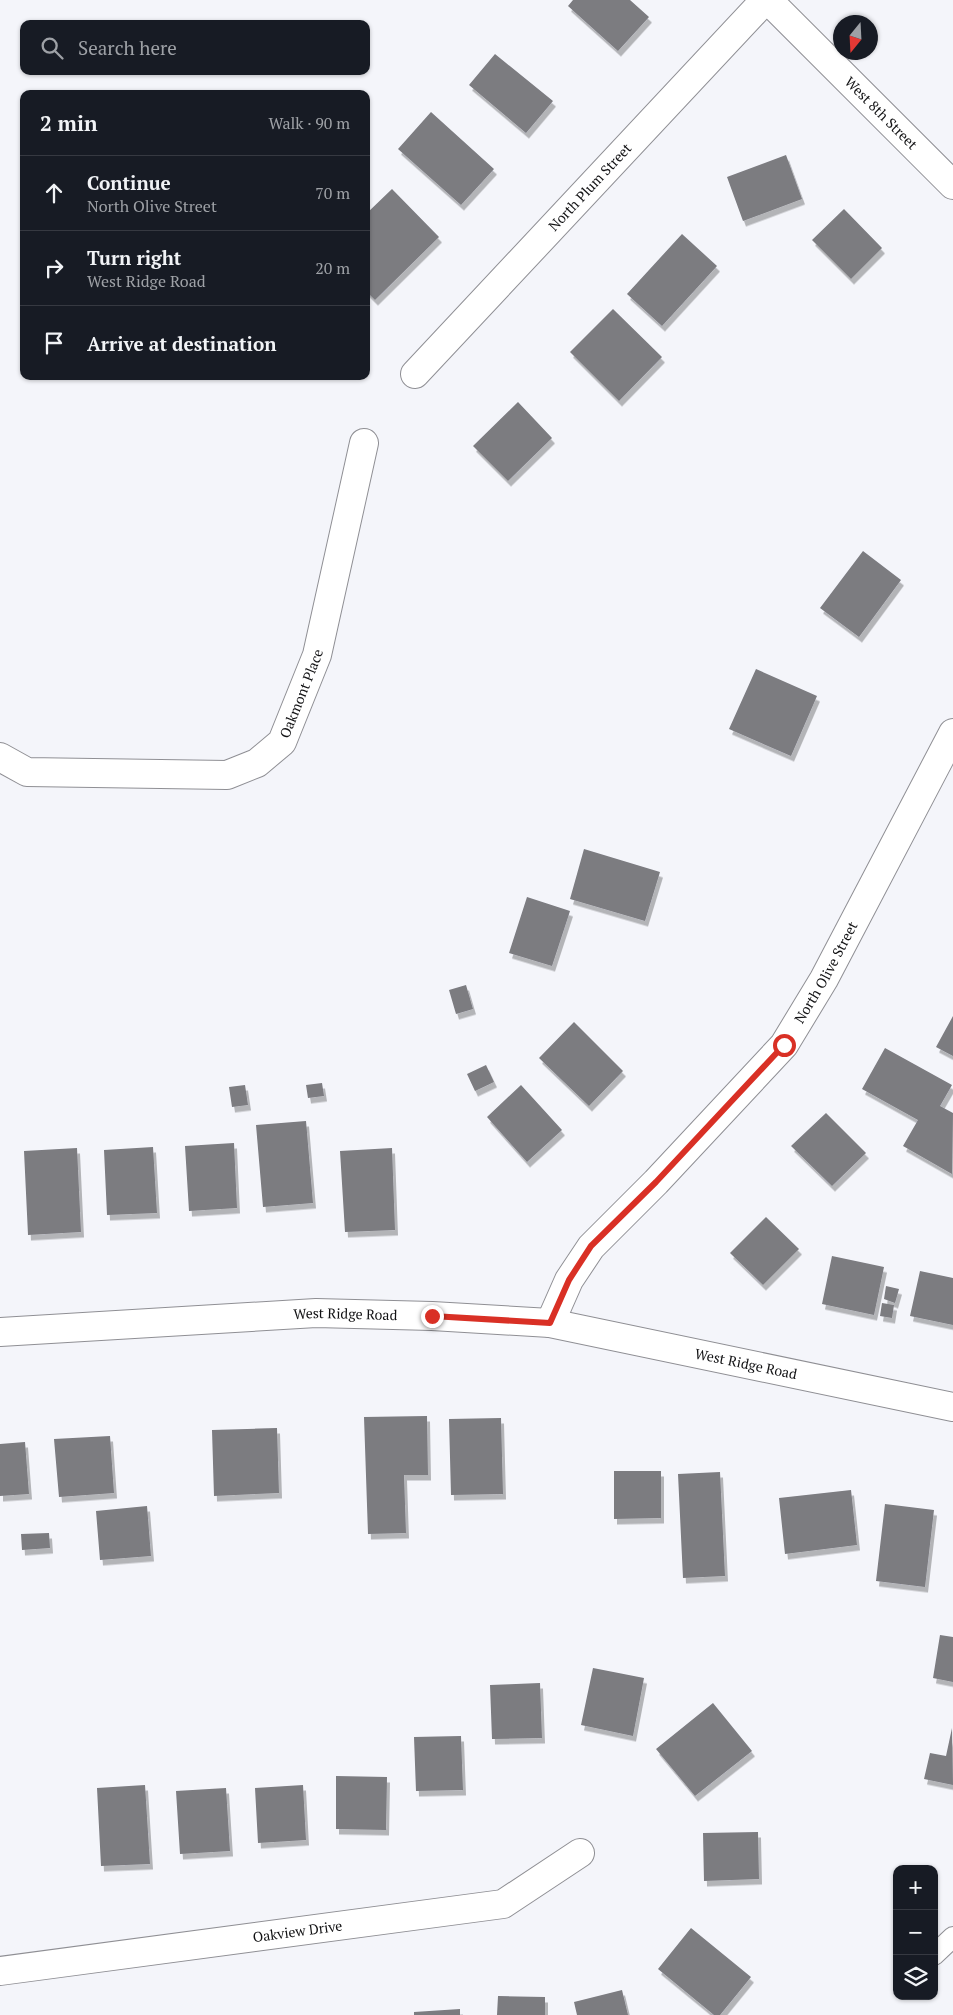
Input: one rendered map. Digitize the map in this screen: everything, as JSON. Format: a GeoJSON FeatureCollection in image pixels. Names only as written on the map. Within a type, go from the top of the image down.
{"type":"FeatureCollection","features":[{"type":"Feature","properties":{"kind":"street","name":"West 8th Street"},"geometry":{"type":"LineString","coordinates":[[766,0],[953,184]]}},
{"type":"Feature","properties":{"kind":"street","name":"North Plum Street"},"geometry":{"type":"LineString","coordinates":[[415,374],[766,0]]}},
{"type":"Feature","properties":{"kind":"street","name":"Oakmont Place"},"geometry":{"type":"LineString","coordinates":[[0,757],[27,772],[227,775],[257,763],[282,742],[317,655],[364,443]]}},
{"type":"Feature","properties":{"kind":"street","name":"North Olive Street"},"geometry":{"type":"LineString","coordinates":[[550,1323],[569,1280],[591,1246],[656,1182],[784,1045],[824,979],[953,733]]}},
{"type":"Feature","properties":{"kind":"street","name":"West Ridge Road"},"geometry":{"type":"LineString","coordinates":[[0,1332],[316,1313],[432,1316],[550,1323],[953,1407]]}},
{"type":"Feature","properties":{"kind":"street","name":"Oakview Drive"},"geometry":{"type":"LineString","coordinates":[[0,1972],[503,1904],[580,1853]]}},
{"type":"Feature","properties":{"kind":"lane"},"geometry":{"type":"LineString","coordinates":[[938,1951],[953,1937]]}},
{"type":"Feature","properties":{"kind":"building"},"geometry":{"type":"Polygon","coordinates":[[[573,0],[630,0],[649,17],[618,51],[568,6],[573,0]]]}},
{"type":"Feature","properties":{"kind":"building"},"geometry":{"type":"Polygon","coordinates":[[[495,54],[553,101],[526,133],[469,85],[495,54]]]}},
{"type":"Feature","properties":{"kind":"building"},"geometry":{"type":"Polygon","coordinates":[[[431,112],[494,169],[461,205],[398,149],[431,112]]]}},
{"type":"Feature","properties":{"kind":"building"},"geometry":{"type":"Polygon","coordinates":[[[786,155],[802,199],[743,221],[727,177],[786,155]]]}},
{"type":"Feature","properties":{"kind":"building"},"geometry":{"type":"Polygon","coordinates":[[[392,189],[439,237],[375,300],[370,295],[370,210],[392,189]]]}},
{"type":"Feature","properties":{"kind":"building"},"geometry":{"type":"Polygon","coordinates":[[[844,209],[882,248],[851,279],[812,240],[844,209]]]}},
{"type":"Feature","properties":{"kind":"building"},"geometry":{"type":"Polygon","coordinates":[[[682,234],[717,266],[662,326],[627,294],[682,234]]]}},
{"type":"Feature","properties":{"kind":"building"},"geometry":{"type":"Polygon","coordinates":[[[613,309],[662,357],[619,401],[570,352],[613,309]]]}},
{"type":"Feature","properties":{"kind":"building"},"geometry":{"type":"Polygon","coordinates":[[[518,402],[552,438],[508,481],[473,446],[518,402]]]}},
{"type":"Feature","properties":{"kind":"building"},"geometry":{"type":"Polygon","coordinates":[[[863,551],[901,580],[859,637],[820,608],[863,551]]]}},
{"type":"Feature","properties":{"kind":"building"},"geometry":{"type":"Polygon","coordinates":[[[756,669],[817,696],[791,756],[729,729],[756,669]]]}},
{"type":"Feature","properties":{"kind":"building"},"geometry":{"type":"Polygon","coordinates":[[[584,849],[660,872],[645,921],[570,899],[584,849]]]}},
{"type":"Feature","properties":{"kind":"building"},"geometry":{"type":"Polygon","coordinates":[[[527,897],[570,911],[552,966],[509,953],[527,897]]]}},
{"type":"Feature","properties":{"kind":"building"},"geometry":{"type":"Polygon","coordinates":[[[466,985],[473,1009],[456,1014],[449,990],[466,985]]]}},
{"type":"Feature","properties":{"kind":"building"},"geometry":{"type":"Polygon","coordinates":[[[953,1016],[953,1056],[936,1047],[953,1016]]]}},
{"type":"Feature","properties":{"kind":"building"},"geometry":{"type":"Polygon","coordinates":[[[574,1022],[623,1071],[589,1106],[539,1058],[574,1022]]]}},
{"type":"Feature","properties":{"kind":"building"},"geometry":{"type":"Polygon","coordinates":[[[885,1048],[952,1085],[940,1106],[953,1113],[952,1174],[903,1146],[918,1120],[862,1089],[885,1048]]]}},
{"type":"Feature","properties":{"kind":"building"},"geometry":{"type":"Polygon","coordinates":[[[486,1065],[494,1082],[475,1091],[467,1074],[486,1065]]]}},
{"type":"Feature","properties":{"kind":"building"},"geometry":{"type":"Polygon","coordinates":[[[322,1083],[324,1096],[308,1098],[306,1085],[322,1083]]]}},
{"type":"Feature","properties":{"kind":"building"},"geometry":{"type":"Polygon","coordinates":[[[245,1085],[248,1105],[232,1107],[229,1087],[245,1085]]]}},
{"type":"Feature","properties":{"kind":"building"},"geometry":{"type":"Polygon","coordinates":[[[521,1085],[562,1130],[527,1162],[487,1117],[521,1085]]]}},
{"type":"Feature","properties":{"kind":"building"},"geometry":{"type":"Polygon","coordinates":[[[826,1113],[866,1153],[832,1186],[791,1146],[826,1113]]]}},
{"type":"Feature","properties":{"kind":"building"},"geometry":{"type":"Polygon","coordinates":[[[306,1121],[313,1203],[263,1207],[256,1125],[306,1121]]]}},
{"type":"Feature","properties":{"kind":"building"},"geometry":{"type":"Polygon","coordinates":[[[234,1143],[237,1208],[189,1211],[185,1146],[234,1143]]]}},
{"type":"Feature","properties":{"kind":"building"},"geometry":{"type":"Polygon","coordinates":[[[153,1147],[157,1213],[107,1215],[104,1150],[153,1147]]]}},
{"type":"Feature","properties":{"kind":"building"},"geometry":{"type":"Polygon","coordinates":[[[77,1148],[81,1232],[28,1235],[24,1151],[77,1148]]]}},
{"type":"Feature","properties":{"kind":"building"},"geometry":{"type":"Polygon","coordinates":[[[392,1148],[395,1230],[345,1232],[340,1151],[392,1148]]]}},
{"type":"Feature","properties":{"kind":"building"},"geometry":{"type":"Polygon","coordinates":[[[766,1217],[799,1249],[763,1285],[730,1253],[766,1217]]]}},
{"type":"Feature","properties":{"kind":"building"},"geometry":{"type":"Polygon","coordinates":[[[832,1256],[884,1267],[874,1315],[822,1304],[832,1256]]]}},
{"type":"Feature","properties":{"kind":"building"},"geometry":{"type":"Polygon","coordinates":[[[920,1271],[953,1278],[953,1325],[910,1316],[920,1271]]]}},
{"type":"Feature","properties":{"kind":"building"},"geometry":{"type":"Polygon","coordinates":[[[886,1286],[899,1289],[895,1303],[884,1299],[886,1286]]]}},
{"type":"Feature","properties":{"kind":"building"},"geometry":{"type":"Polygon","coordinates":[[[882,1303],[894,1305],[892,1318],[880,1316],[882,1303]]]}},
{"type":"Feature","properties":{"kind":"building"},"geometry":{"type":"Polygon","coordinates":[[[427,1416],[428,1475],[404,1475],[406,1533],[368,1534],[364,1417],[427,1416]]]}},
{"type":"Feature","properties":{"kind":"building"},"geometry":{"type":"Polygon","coordinates":[[[501,1418],[503,1494],[451,1495],[449,1419],[501,1418]]]}},
{"type":"Feature","properties":{"kind":"building"},"geometry":{"type":"Polygon","coordinates":[[[277,1428],[279,1493],[214,1496],[212,1430],[277,1428]]]}},
{"type":"Feature","properties":{"kind":"building"},"geometry":{"type":"Polygon","coordinates":[[[110,1436],[114,1493],[59,1497],[54,1439],[110,1436]]]}},
{"type":"Feature","properties":{"kind":"building"},"geometry":{"type":"Polygon","coordinates":[[[25,1442],[29,1494],[0,1496],[0,1444],[25,1442]]]}},
{"type":"Feature","properties":{"kind":"building"},"geometry":{"type":"Polygon","coordinates":[[[614,1471],[661,1471],[661,1518],[614,1519],[614,1471]]]}},
{"type":"Feature","properties":{"kind":"building"},"geometry":{"type":"Polygon","coordinates":[[[720,1472],[725,1576],[683,1578],[678,1474],[720,1472]]]}},
{"type":"Feature","properties":{"kind":"building"},"geometry":{"type":"Polygon","coordinates":[[[851,1490],[857,1545],[785,1554],[779,1498],[851,1490]]]}},
{"type":"Feature","properties":{"kind":"building"},"geometry":{"type":"Polygon","coordinates":[[[885,1504],[934,1510],[925,1587],[876,1581],[885,1504]]]}},
{"type":"Feature","properties":{"kind":"building"},"geometry":{"type":"Polygon","coordinates":[[[147,1506],[151,1556],[100,1560],[96,1511],[147,1506]]]}},
{"type":"Feature","properties":{"kind":"building"},"geometry":{"type":"Polygon","coordinates":[[[49,1533],[50,1548],[22,1550],[21,1534],[49,1533]]]}},
{"type":"Feature","properties":{"kind":"building"},"geometry":{"type":"Polygon","coordinates":[[[940,1635],[953,1637],[953,1682],[933,1678],[940,1635]]]}},
{"type":"Feature","properties":{"kind":"building"},"geometry":{"type":"Polygon","coordinates":[[[593,1668],[644,1678],[633,1736],[581,1725],[593,1668]]]}},
{"type":"Feature","properties":{"kind":"building"},"geometry":{"type":"Polygon","coordinates":[[[540,1683],[542,1738],[492,1739],[490,1685],[540,1683]]]}},
{"type":"Feature","properties":{"kind":"building"},"geometry":{"type":"Polygon","coordinates":[[[713,1703],[752,1751],[695,1796],[656,1749],[713,1703]]]}},
{"type":"Feature","properties":{"kind":"building"},"geometry":{"type":"Polygon","coordinates":[[[952,1728],[953,1785],[924,1779],[930,1753],[946,1756],[952,1728]]]}},
{"type":"Feature","properties":{"kind":"building"},"geometry":{"type":"Polygon","coordinates":[[[461,1736],[463,1790],[416,1791],[414,1737],[461,1736]]]}},
{"type":"Feature","properties":{"kind":"building"},"geometry":{"type":"Polygon","coordinates":[[[336,1776],[387,1777],[386,1830],[336,1829],[336,1776]]]}},
{"type":"Feature","properties":{"kind":"building"},"geometry":{"type":"Polygon","coordinates":[[[145,1785],[150,1864],[101,1866],[97,1788],[145,1785]]]}},
{"type":"Feature","properties":{"kind":"building"},"geometry":{"type":"Polygon","coordinates":[[[303,1785],[306,1840],[258,1843],[255,1788],[303,1785]]]}},
{"type":"Feature","properties":{"kind":"building"},"geometry":{"type":"Polygon","coordinates":[[[226,1788],[230,1851],[180,1854],[176,1791],[226,1788]]]}},
{"type":"Feature","properties":{"kind":"building"},"geometry":{"type":"Polygon","coordinates":[[[758,1832],[759,1879],[704,1881],[703,1833],[758,1832]]]}},
{"type":"Feature","properties":{"kind":"building"},"geometry":{"type":"Polygon","coordinates":[[[691,1928],[751,1977],[720,2015],[714,2015],[658,1969],[691,1928]]]}},
{"type":"Feature","properties":{"kind":"building"},"geometry":{"type":"Polygon","coordinates":[[[622,1990],[628,2015],[577,2015],[574,2002],[622,1990]]]}},
{"type":"Feature","properties":{"kind":"building"},"geometry":{"type":"Polygon","coordinates":[[[498,1996],[545,1997],[545,2015],[497,2015],[498,1996]]]}},
{"type":"Feature","properties":{"kind":"building"},"geometry":{"type":"Polygon","coordinates":[[[460,2009],[460,2015],[414,2015],[414,2012],[460,2009]]]}},
{"type":"Feature","properties":{"kind":"route"},"geometry":{"type":"LineString","coordinates":[[432,1316],[550,1323],[569,1280],[591,1246],[656,1182],[784,1045]]}}]}
